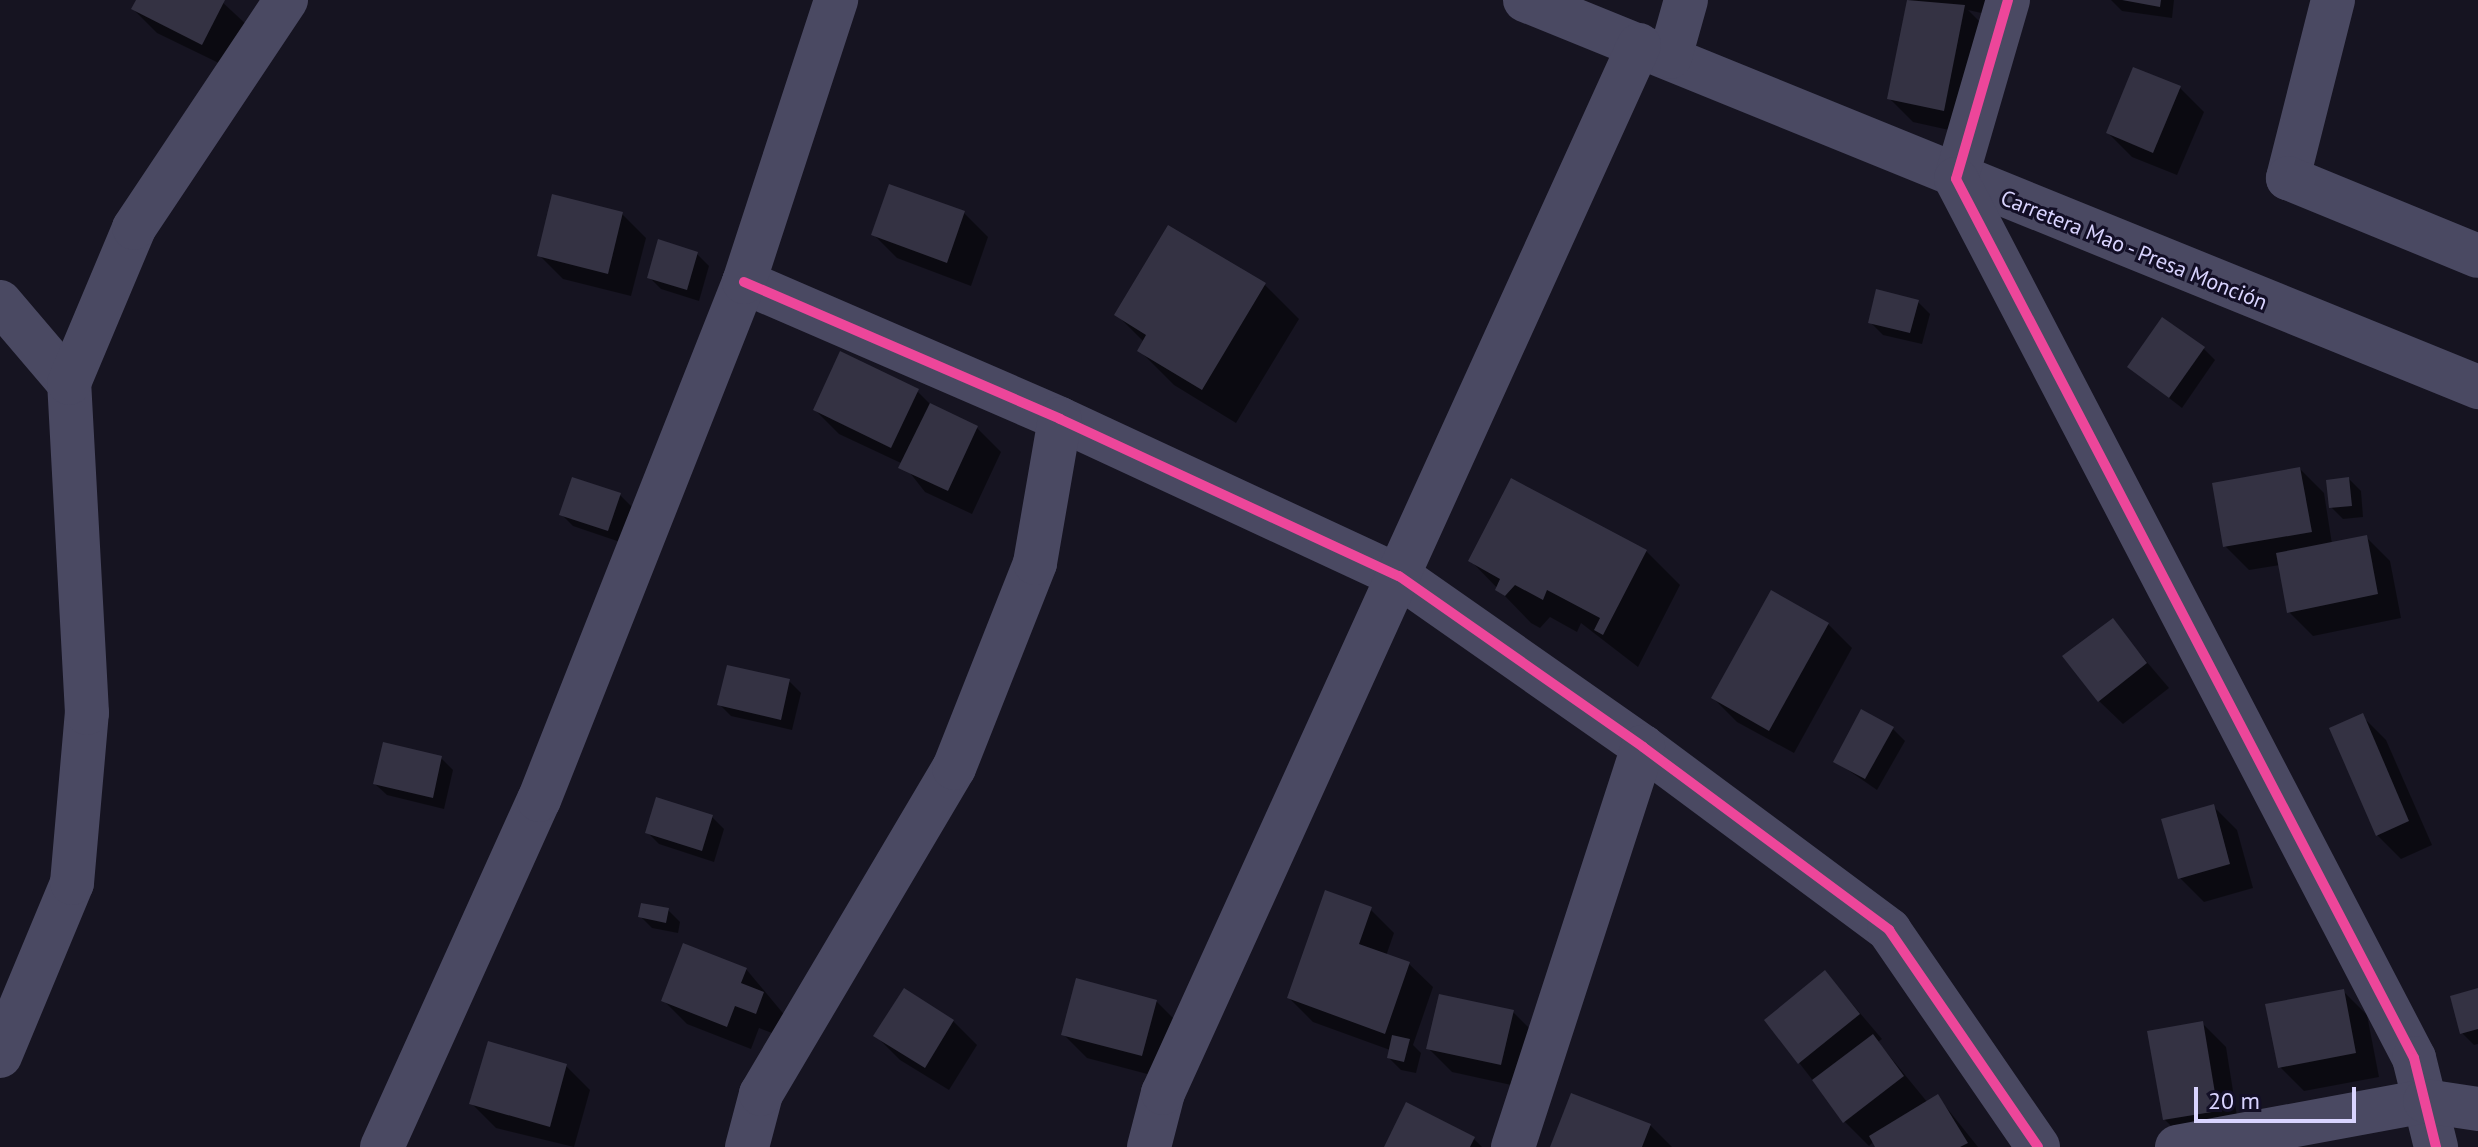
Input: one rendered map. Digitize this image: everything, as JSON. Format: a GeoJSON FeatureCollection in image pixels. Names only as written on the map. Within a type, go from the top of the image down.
{"type":"FeatureCollection","features":[{"type":"Feature","properties":{"kind":"street"},"geometry":{"type":"LineString","coordinates":[[0,1056],[72,883],[87,713],[69,383],[134,228],[286,0]]}},
{"type":"Feature","properties":{"kind":"street"},"geometry":{"type":"LineString","coordinates":[[382,1147],[539,800],[744,282],[836,0]]}},
{"type":"Feature","properties":{"kind":"street","name":"Carretera Mao - Presa Monción"},"geometry":{"type":"LineString","coordinates":[[1525,0],[1655,51],[1956,179],[2478,387]]}},
{"type":"Feature","properties":{"kind":"street"},"geometry":{"type":"LineString","coordinates":[[1149,1147],[1163,1093],[1399,576],[1655,51],[1686,0]]}},
{"type":"Feature","properties":{"kind":"street"},"geometry":{"type":"LineString","coordinates":[[2008,0],[1956,179],[2414,1058],[2436,1147]]}},
{"type":"Feature","properties":{"kind":"street"},"geometry":{"type":"LineString","coordinates":[[2333,0],[2288,178],[2478,256]]}},
{"type":"Feature","properties":{"kind":"street"},"geometry":{"type":"LineString","coordinates":[[744,282],[1060,419],[1399,576],[1643,747],[1889,930],[2038,1147]]}},
{"type":"Feature","properties":{"kind":"street"},"geometry":{"type":"LineString","coordinates":[[0,302],[69,383]]}},
{"type":"Feature","properties":{"kind":"street"},"geometry":{"type":"LineString","coordinates":[[747,1147],[761,1094],[954,768],[1035,563],[1060,419]]}},
{"type":"Feature","properties":{"kind":"street"},"geometry":{"type":"LineString","coordinates":[[1513,1147],[1643,747]]}},
{"type":"Feature","properties":{"kind":"street"},"geometry":{"type":"LineString","coordinates":[[2177,1147],[2425,1101],[2478,1109]]}},
{"type":"Feature","properties":{"kind":"building"},"geometry":{"type":"Polygon","coordinates":[[[136,0],[225,0],[202,45],[131,9],[136,0]]]}},
{"type":"Feature","properties":{"kind":"building"},"geometry":{"type":"Polygon","coordinates":[[[1907,0],[1965,5],[1944,111],[1887,99],[1907,0]]]}},
{"type":"Feature","properties":{"kind":"building"},"geometry":{"type":"Polygon","coordinates":[[[2122,0],[2161,0],[2160,7],[2122,0]]]}},
{"type":"Feature","properties":{"kind":"building"},"geometry":{"type":"Polygon","coordinates":[[[2133,67],[2181,86],[2153,153],[2106,133],[2133,67]]]}},
{"type":"Feature","properties":{"kind":"building"},"geometry":{"type":"Polygon","coordinates":[[[889,184],[965,211],[947,263],[871,235],[889,184]]]}},
{"type":"Feature","properties":{"kind":"building"},"geometry":{"type":"Polygon","coordinates":[[[552,194],[623,212],[608,274],[537,256],[552,194]]]}},
{"type":"Feature","properties":{"kind":"building"},"geometry":{"type":"Polygon","coordinates":[[[1168,225],[1266,283],[1202,390],[1137,351],[1146,335],[1114,315],[1168,225]]]}},
{"type":"Feature","properties":{"kind":"building"},"geometry":{"type":"Polygon","coordinates":[[[658,239],[698,252],[687,290],[647,278],[658,239]]]}},
{"type":"Feature","properties":{"kind":"building"},"geometry":{"type":"Polygon","coordinates":[[[1876,289],[1919,300],[1910,333],[1868,323],[1876,289]]]}},
{"type":"Feature","properties":{"kind":"building"},"geometry":{"type":"Polygon","coordinates":[[[2162,317],[2205,347],[2169,398],[2127,367],[2162,317]]]}},
{"type":"Feature","properties":{"kind":"building"},"geometry":{"type":"Polygon","coordinates":[[[840,351],[919,389],[891,448],[813,410],[840,351]]]}},
{"type":"Feature","properties":{"kind":"building"},"geometry":{"type":"Polygon","coordinates":[[[930,403],[978,426],[948,491],[898,468],[930,403]]]}},
{"type":"Feature","properties":{"kind":"building"},"geometry":{"type":"Polygon","coordinates":[[[2300,467],[2312,532],[2223,547],[2212,483],[2300,467]]]}},
{"type":"Feature","properties":{"kind":"building"},"geometry":{"type":"Polygon","coordinates":[[[572,477],[621,493],[608,531],[559,515],[572,477]]]}},
{"type":"Feature","properties":{"kind":"building"},"geometry":{"type":"Polygon","coordinates":[[[2349,477],[2352,506],[2329,508],[2326,480],[2349,477]]]}},
{"type":"Feature","properties":{"kind":"building"},"geometry":{"type":"Polygon","coordinates":[[[1511,478],[1647,550],[1603,635],[1594,630],[1600,618],[1547,590],[1543,600],[1515,585],[1505,596],[1495,590],[1500,579],[1468,561],[1511,478]]]}},
{"type":"Feature","properties":{"kind":"building"},"geometry":{"type":"Polygon","coordinates":[[[2367,535],[2378,594],[2287,613],[2276,553],[2367,535]]]}},
{"type":"Feature","properties":{"kind":"building"},"geometry":{"type":"Polygon","coordinates":[[[1771,590],[1829,623],[1769,731],[1711,698],[1771,590]]]}},
{"type":"Feature","properties":{"kind":"building"},"geometry":{"type":"Polygon","coordinates":[[[2113,618],[2147,663],[2098,702],[2062,656],[2113,618]]]}},
{"type":"Feature","properties":{"kind":"building"},"geometry":{"type":"Polygon","coordinates":[[[727,665],[790,679],[781,720],[717,705],[727,665]]]}},
{"type":"Feature","properties":{"kind":"building"},"geometry":{"type":"Polygon","coordinates":[[[1861,709],[1894,727],[1865,779],[1833,762],[1861,709]]]}},
{"type":"Feature","properties":{"kind":"building"},"geometry":{"type":"Polygon","coordinates":[[[2363,713],[2409,821],[2376,836],[2329,728],[2363,713]]]}},
{"type":"Feature","properties":{"kind":"building"},"geometry":{"type":"Polygon","coordinates":[[[383,742],[442,756],[433,798],[373,784],[383,742]]]}},
{"type":"Feature","properties":{"kind":"building"},"geometry":{"type":"Polygon","coordinates":[[[656,797],[713,815],[702,851],[645,833],[656,797]]]}},
{"type":"Feature","properties":{"kind":"building"},"geometry":{"type":"Polygon","coordinates":[[[2214,804],[2230,864],[2178,879],[2161,819],[2214,804]]]}},
{"type":"Feature","properties":{"kind":"building"},"geometry":{"type":"Polygon","coordinates":[[[1325,890],[1372,907],[1359,944],[1410,962],[1385,1034],[1287,998],[1325,890]]]}},
{"type":"Feature","properties":{"kind":"building"},"geometry":{"type":"Polygon","coordinates":[[[641,903],[669,908],[666,923],[638,917],[641,903]]]}},
{"type":"Feature","properties":{"kind":"building"},"geometry":{"type":"Polygon","coordinates":[[[683,943],[747,968],[741,983],[764,992],[756,1014],[735,1006],[727,1027],[661,1001],[683,943]]]}},
{"type":"Feature","properties":{"kind":"building"},"geometry":{"type":"Polygon","coordinates":[[[1825,970],[1860,1014],[1798,1064],[1764,1020],[1825,970]]]}},
{"type":"Feature","properties":{"kind":"building"},"geometry":{"type":"Polygon","coordinates":[[[1076,978],[1157,1000],[1142,1056],[1061,1035],[1076,978]]]}},
{"type":"Feature","properties":{"kind":"building"},"geometry":{"type":"Polygon","coordinates":[[[904,988],[954,1020],[925,1068],[873,1036],[904,988]]]}},
{"type":"Feature","properties":{"kind":"building"},"geometry":{"type":"Polygon","coordinates":[[[2478,988],[2478,1029],[2460,1034],[2450,996],[2478,988]]]}},
{"type":"Feature","properties":{"kind":"building"},"geometry":{"type":"Polygon","coordinates":[[[2344,989],[2356,1053],[2278,1068],[2265,1004],[2344,989]]]}},
{"type":"Feature","properties":{"kind":"building"},"geometry":{"type":"Polygon","coordinates":[[[1439,994],[1514,1010],[1501,1065],[1426,1049],[1439,994]]]}},
{"type":"Feature","properties":{"kind":"building"},"geometry":{"type":"Polygon","coordinates":[[[2203,1021],[2218,1111],[2163,1120],[2147,1031],[2203,1021]]]}},
{"type":"Feature","properties":{"kind":"building"},"geometry":{"type":"Polygon","coordinates":[[[1873,1034],[1904,1076],[1843,1123],[1812,1080],[1873,1034]]]}},
{"type":"Feature","properties":{"kind":"building"},"geometry":{"type":"Polygon","coordinates":[[[1392,1035],[1410,1039],[1404,1062],[1387,1058],[1392,1035]]]}},
{"type":"Feature","properties":{"kind":"building"},"geometry":{"type":"Polygon","coordinates":[[[488,1041],[567,1064],[550,1127],[469,1104],[488,1041]]]}},
{"type":"Feature","properties":{"kind":"building"},"geometry":{"type":"Polygon","coordinates":[[[1571,1093],[1651,1124],[1642,1147],[1550,1147],[1571,1093]]]}},
{"type":"Feature","properties":{"kind":"building"},"geometry":{"type":"Polygon","coordinates":[[[1938,1094],[1968,1143],[1960,1147],[1875,1147],[1869,1136],[1938,1094]]]}},
{"type":"Feature","properties":{"kind":"building"},"geometry":{"type":"Polygon","coordinates":[[[1406,1102],[1475,1137],[1470,1147],[1384,1147],[1406,1102]]]}},
{"type":"Feature","properties":{"kind":"cycle path"},"geometry":{"type":"LineString","coordinates":[[2008,0],[1956,179],[2414,1058],[2436,1147]]}},
{"type":"Feature","properties":{"kind":"cycle path"},"geometry":{"type":"LineString","coordinates":[[744,282],[1060,419],[1399,576],[1643,747],[1889,930],[2038,1147]]}}]}
